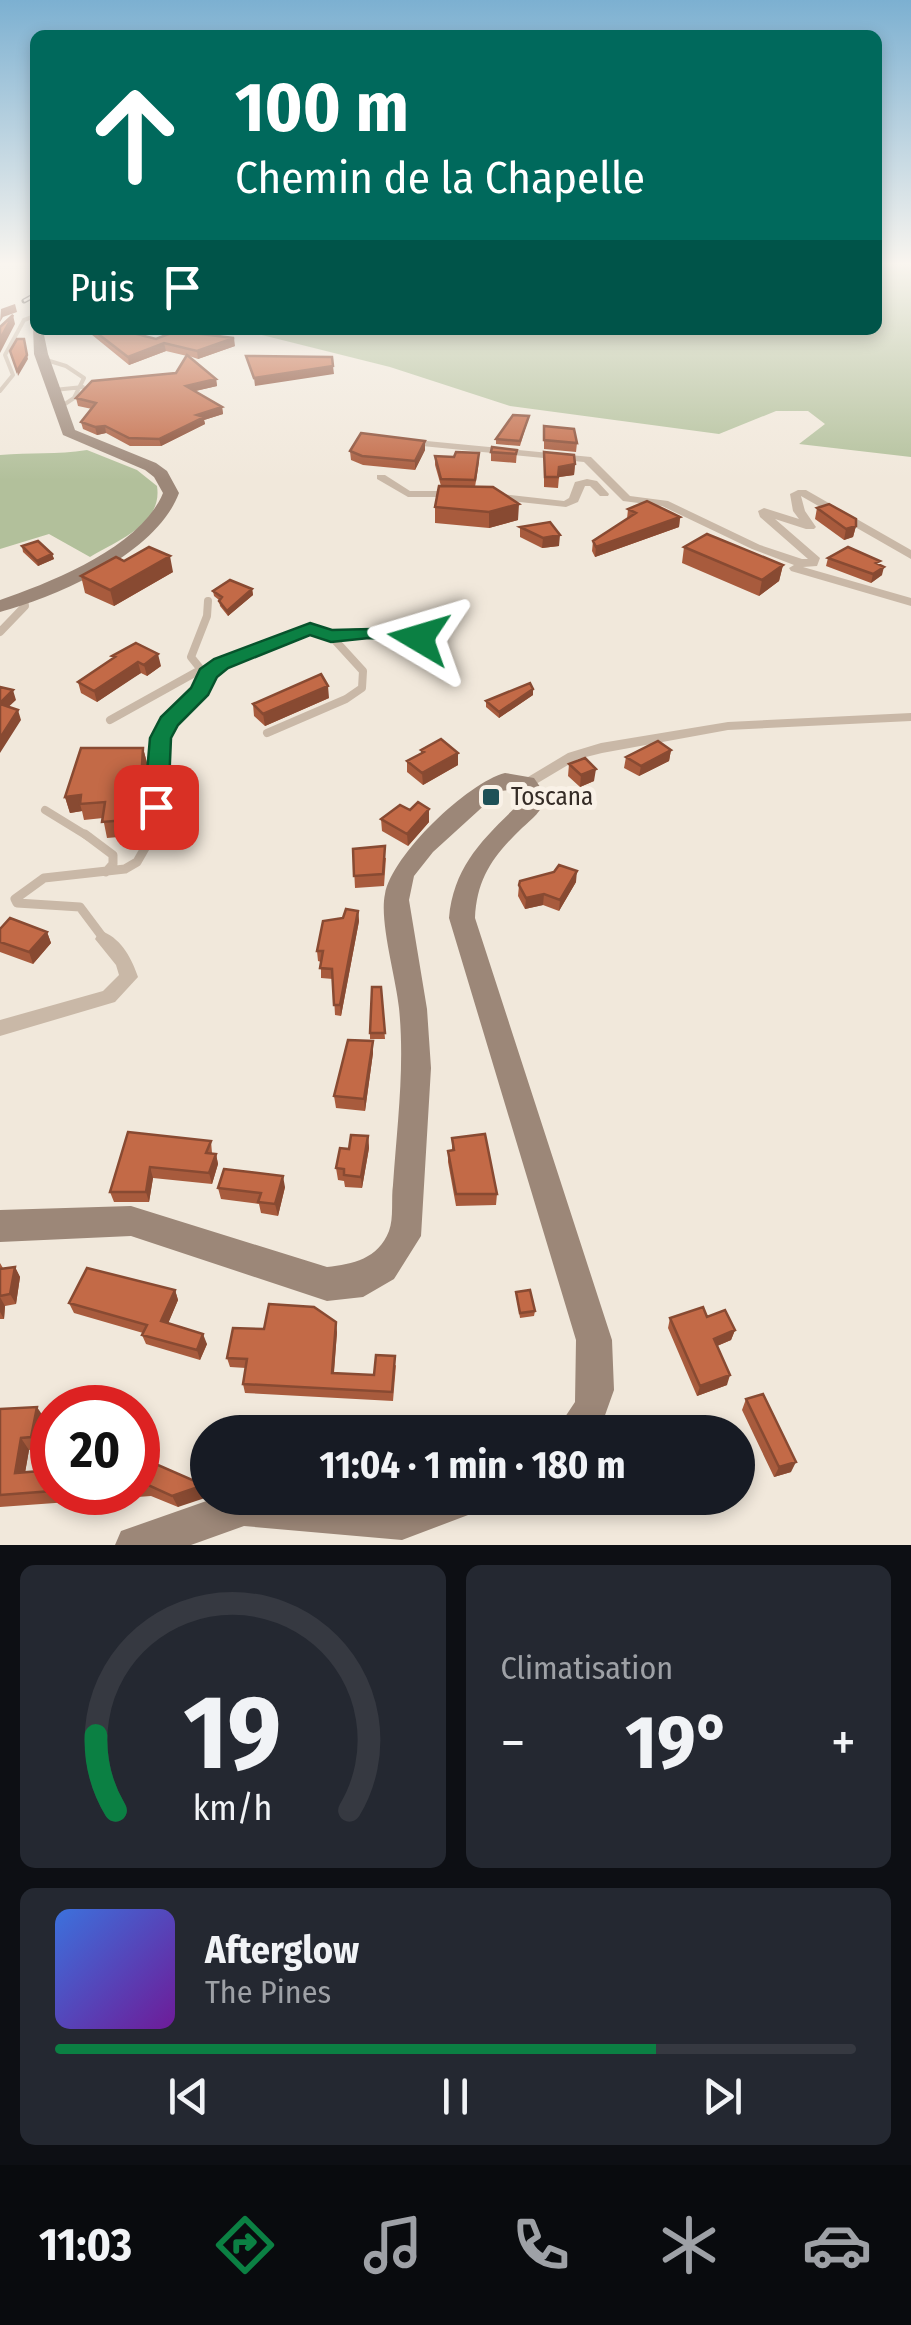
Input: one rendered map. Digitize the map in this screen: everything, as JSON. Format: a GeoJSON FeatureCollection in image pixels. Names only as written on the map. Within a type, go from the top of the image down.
{"type":"FeatureCollection","features":[{"type":"Feature","properties":{"kind":"street"},"geometry":{"type":"LineString","coordinates":[[0,606],[72,578],[145,532],[160,520],[170,502],[171,491],[162,474],[71,435],[38,336]]}},
{"type":"Feature","properties":{"kind":"street"},"geometry":{"type":"LineString","coordinates":[[396,440],[587,458],[627,500],[664,503],[740,540],[801,563],[813,563],[814,558],[764,516],[764,511],[773,511],[810,527],[799,511],[795,494],[802,492],[905,546],[911,555]]}},
{"type":"Feature","properties":{"kind":"street"},"geometry":{"type":"LineString","coordinates":[[381,478],[408,494],[499,496],[550,506],[574,500],[580,484],[593,482],[616,504],[662,509],[703,534],[776,562],[911,602]]}},
{"type":"Feature","properties":{"kind":"street"},"geometry":{"type":"LineString","coordinates":[[0,1226],[131,1221],[327,1284],[362,1280],[382,1267],[406,1236],[416,1068],[414,1009],[396,900],[402,874],[424,846],[492,786],[506,780],[526,783],[573,756],[602,748],[728,726],[911,717]]}},
{"type":"Feature","properties":{"kind":"street"},"geometry":{"type":"LineString","coordinates":[[526,783],[535,797],[532,805],[472,864],[462,888],[462,918],[594,1340],[597,1392],[586,1415]]}},
{"type":"Feature","properties":{"kind":"street"},"geometry":{"type":"LineString","coordinates":[[0,1028],[108,997],[123,986],[129,978],[128,970],[104,939]]}},
{"type":"Feature","properties":{"kind":"street"},"geometry":{"type":"LineString","coordinates":[[135,1545],[221,1515]]}},
{"type":"Feature","properties":{"kind":"street"},"geometry":{"type":"LineString","coordinates":[[341,1515],[402,1520],[416,1515]]}},
{"type":"Feature","properties":{"kind":"lane"},"geometry":{"type":"LineString","coordinates":[[0,392],[13,375],[5,355],[15,336]]}},
{"type":"Feature","properties":{"kind":"lane"},"geometry":{"type":"LineString","coordinates":[[45,365],[72,369]]}},
{"type":"Feature","properties":{"kind":"lane"},"geometry":{"type":"LineString","coordinates":[[45,365],[72,369],[84,378],[83,386],[59,408]]}},
{"type":"Feature","properties":{"kind":"lane"},"geometry":{"type":"LineString","coordinates":[[54,390],[83,386]]}},
{"type":"Feature","properties":{"kind":"lane"},"geometry":{"type":"LineString","coordinates":[[0,632],[24,606],[24,599]]}},
{"type":"Feature","properties":{"kind":"lane"},"geometry":{"type":"LineString","coordinates":[[204,672],[191,657],[191,650],[208,615],[208,601]]}},
{"type":"Feature","properties":{"kind":"lane"},"geometry":{"type":"LineString","coordinates":[[110,720],[234,656],[301,630],[331,636],[369,632],[390,637],[411,634],[419,638]]}},
{"type":"Feature","properties":{"kind":"lane"},"geometry":{"type":"LineString","coordinates":[[267,733],[346,700],[362,688],[362,671],[331,636]]}},
{"type":"Feature","properties":{"kind":"lane"},"geometry":{"type":"LineString","coordinates":[[104,939],[80,908],[42,908],[17,903],[16,899],[26,887],[57,875],[128,868],[142,856],[156,814],[160,738],[168,722],[200,690],[204,672]]}},
{"type":"Feature","properties":{"kind":"lane"},"geometry":{"type":"LineString","coordinates":[[45,810],[106,847],[113,855],[113,864],[106,872]]}},
{"type":"Feature","properties":{"kind":"green space"},"geometry":{"type":"Polygon","coordinates":[[[266,336],[911,336],[911,457],[799,444],[825,424],[808,411],[776,411],[719,434],[510,406],[390,367],[266,336]]]}},
{"type":"Feature","properties":{"kind":"green space"},"geometry":{"type":"Polygon","coordinates":[[[87,450],[137,470],[157,486],[157,499],[146,521],[90,557],[49,534],[0,549],[0,455],[87,450]]]}},
{"type":"Feature","properties":{"kind":"building"},"geometry":{"type":"Polygon","coordinates":[[[101,336],[234,338],[197,351],[164,343],[128,357],[101,336]]]}},
{"type":"Feature","properties":{"kind":"building"},"geometry":{"type":"Polygon","coordinates":[[[17,339],[24,339],[27,355],[17,371],[10,351],[17,339]]]}},
{"type":"Feature","properties":{"kind":"building"},"geometry":{"type":"Polygon","coordinates":[[[187,355],[216,379],[186,386],[222,407],[197,415],[204,417],[159,439],[129,438],[105,426],[81,422],[96,403],[76,398],[92,381],[176,373],[187,355]]]}},
{"type":"Feature","properties":{"kind":"building"},"geometry":{"type":"Polygon","coordinates":[[[246,356],[332,357],[333,366],[254,378],[246,356]]]}},
{"type":"Feature","properties":{"kind":"building"},"geometry":{"type":"Polygon","coordinates":[[[513,415],[529,416],[520,441],[496,439],[513,415]]]}},
{"type":"Feature","properties":{"kind":"building"},"geometry":{"type":"Polygon","coordinates":[[[544,426],[574,429],[577,443],[544,440],[544,426]]]}},
{"type":"Feature","properties":{"kind":"building"},"geometry":{"type":"Polygon","coordinates":[[[361,433],[425,441],[415,461],[362,456],[350,451],[361,433]]]}},
{"type":"Feature","properties":{"kind":"building"},"geometry":{"type":"Polygon","coordinates":[[[492,447],[517,450],[516,454],[491,452],[492,447]]]}},
{"type":"Feature","properties":{"kind":"building"},"geometry":{"type":"Polygon","coordinates":[[[456,452],[479,453],[475,480],[441,479],[435,456],[454,457],[456,452]]]}},
{"type":"Feature","properties":{"kind":"building"},"geometry":{"type":"Polygon","coordinates":[[[544,452],[574,455],[575,464],[559,467],[558,477],[545,477],[544,452]]]}},
{"type":"Feature","properties":{"kind":"building"},"geometry":{"type":"Polygon","coordinates":[[[439,486],[493,487],[519,504],[489,512],[435,507],[439,486]]]}},
{"type":"Feature","properties":{"kind":"building"},"geometry":{"type":"Polygon","coordinates":[[[647,501],[680,517],[596,547],[593,541],[636,513],[628,509],[647,501]]]}},
{"type":"Feature","properties":{"kind":"building"},"geometry":{"type":"Polygon","coordinates":[[[829,504],[856,519],[856,526],[846,529],[817,508],[829,504]]]}},
{"type":"Feature","properties":{"kind":"building"},"geometry":{"type":"Polygon","coordinates":[[[550,522],[560,535],[543,538],[520,527],[550,522]]]}},
{"type":"Feature","properties":{"kind":"building"},"geometry":{"type":"Polygon","coordinates":[[[707,534],[783,565],[762,580],[684,547],[707,534]]]}},
{"type":"Feature","properties":{"kind":"building"},"geometry":{"type":"Polygon","coordinates":[[[38,541],[52,554],[37,561],[22,546],[38,541]]]}},
{"type":"Feature","properties":{"kind":"building"},"geometry":{"type":"Polygon","coordinates":[[[149,547],[170,556],[110,590],[81,576],[116,557],[124,561],[149,547]]]}},
{"type":"Feature","properties":{"kind":"building"},"geometry":{"type":"Polygon","coordinates":[[[848,547],[880,561],[876,563],[884,567],[873,574],[828,558],[848,547]]]}},
{"type":"Feature","properties":{"kind":"building"},"geometry":{"type":"Polygon","coordinates":[[[230,580],[252,589],[227,611],[219,601],[222,597],[213,591],[230,580]]]}},
{"type":"Feature","properties":{"kind":"building"},"geometry":{"type":"Polygon","coordinates":[[[136,643],[158,654],[144,665],[138,662],[94,691],[78,682],[115,657],[112,656],[136,643]]]}},
{"type":"Feature","properties":{"kind":"building"},"geometry":{"type":"Polygon","coordinates":[[[321,674],[328,686],[263,714],[253,704],[321,674]]]}},
{"type":"Feature","properties":{"kind":"building"},"geometry":{"type":"Polygon","coordinates":[[[530,683],[533,689],[499,712],[486,701],[530,683]]]}},
{"type":"Feature","properties":{"kind":"building"},"geometry":{"type":"Polygon","coordinates":[[[0,687],[13,690],[0,703],[0,687]]]}},
{"type":"Feature","properties":{"kind":"building"},"geometry":{"type":"Polygon","coordinates":[[[0,704],[18,710],[0,738],[0,704]]]}},
{"type":"Feature","properties":{"kind":"building"},"geometry":{"type":"Polygon","coordinates":[[[441,739],[458,753],[422,773],[407,761],[424,752],[421,750],[441,739]]]}},
{"type":"Feature","properties":{"kind":"building"},"geometry":{"type":"Polygon","coordinates":[[[658,741],[671,750],[641,766],[626,757],[658,741]]]}},
{"type":"Feature","properties":{"kind":"building"},"geometry":{"type":"Polygon","coordinates":[[[81,748],[143,748],[139,819],[102,822],[105,802],[80,804],[81,795],[65,797],[81,748]]]}},
{"type":"Feature","properties":{"kind":"building"},"geometry":{"type":"Polygon","coordinates":[[[585,758],[596,769],[581,775],[569,764],[585,758]]]}},
{"type":"Feature","properties":{"kind":"building"},"geometry":{"type":"Polygon","coordinates":[[[418,802],[429,809],[407,834],[381,819],[400,805],[410,810],[418,802]]]}},
{"type":"Feature","properties":{"kind":"building"},"geometry":{"type":"Polygon","coordinates":[[[385,846],[383,874],[354,876],[353,849],[385,846]]]}},
{"type":"Feature","properties":{"kind":"building"},"geometry":{"type":"Polygon","coordinates":[[[559,865],[577,871],[560,900],[544,894],[526,898],[520,881],[554,872],[559,865]]]}},
{"type":"Feature","properties":{"kind":"building"},"geometry":{"type":"Polygon","coordinates":[[[346,909],[358,911],[340,1005],[334,1005],[332,969],[320,968],[323,951],[317,951],[323,921],[343,918],[346,909]]]}},
{"type":"Feature","properties":{"kind":"building"},"geometry":{"type":"Polygon","coordinates":[[[10,918],[47,932],[29,952],[0,942],[0,929],[10,918]]]}},
{"type":"Feature","properties":{"kind":"building"},"geometry":{"type":"Polygon","coordinates":[[[372,987],[381,987],[385,1033],[370,1033],[372,987]]]}},
{"type":"Feature","properties":{"kind":"building"},"geometry":{"type":"Polygon","coordinates":[[[348,1040],[373,1041],[364,1099],[334,1096],[348,1040]]]}},
{"type":"Feature","properties":{"kind":"building"},"geometry":{"type":"Polygon","coordinates":[[[128,1132],[211,1141],[206,1153],[216,1154],[209,1173],[150,1167],[146,1192],[110,1192],[128,1132]]]}},
{"type":"Feature","properties":{"kind":"building"},"geometry":{"type":"Polygon","coordinates":[[[485,1134],[497,1194],[456,1194],[448,1151],[454,1150],[452,1138],[485,1134]]]}},
{"type":"Feature","properties":{"kind":"building"},"geometry":{"type":"Polygon","coordinates":[[[351,1135],[368,1136],[361,1177],[344,1175],[344,1169],[336,1168],[340,1148],[349,1149],[351,1135]]]}},
{"type":"Feature","properties":{"kind":"building"},"geometry":{"type":"Polygon","coordinates":[[[224,1169],[283,1176],[275,1204],[258,1202],[261,1193],[218,1188],[224,1169]]]}},
{"type":"Feature","properties":{"kind":"building"},"geometry":{"type":"Polygon","coordinates":[[[15,1267],[10,1294],[0,1296],[0,1269],[15,1267]]]}},
{"type":"Feature","properties":{"kind":"building"},"geometry":{"type":"Polygon","coordinates":[[[87,1268],[175,1290],[161,1321],[203,1334],[197,1350],[142,1335],[147,1325],[69,1303],[87,1268]]]}},
{"type":"Feature","properties":{"kind":"building"},"geometry":{"type":"Polygon","coordinates":[[[530,1290],[535,1311],[520,1313],[516,1292],[530,1290]]]}},
{"type":"Feature","properties":{"kind":"building"},"geometry":{"type":"Polygon","coordinates":[[[269,1304],[314,1307],[336,1322],[332,1373],[374,1375],[376,1355],[395,1356],[392,1392],[243,1384],[247,1359],[227,1358],[233,1328],[264,1329],[269,1304]]]}},
{"type":"Feature","properties":{"kind":"building"},"geometry":{"type":"Polygon","coordinates":[[[703,1307],[707,1317],[725,1310],[735,1330],[714,1339],[730,1375],[700,1386],[670,1318],[703,1307]]]}},
{"type":"Feature","properties":{"kind":"building"},"geometry":{"type":"Polygon","coordinates":[[[763,1394],[796,1462],[779,1467],[746,1399],[763,1394]]]}},
{"type":"Feature","properties":{"kind":"building"},"geometry":{"type":"Polygon","coordinates":[[[30,1407],[30,1437],[21,1438],[15,1473],[30,1472],[30,1493],[0,1495],[0,1409],[30,1407]]]}},
{"type":"Feature","properties":{"kind":"building"},"geometry":{"type":"Polygon","coordinates":[[[160,1466],[190,1479],[190,1490],[172,1496],[160,1490],[160,1466]]]}},
{"type":"Feature","properties":{"kind":"place","name":"Toscana"},"geometry":{"type":"Point","coordinates":[491,797]}},
{"type":"Feature","properties":{"kind":"route"},"geometry":{"type":"LineString","coordinates":[[156,807],[160,738],[168,722],[221,664],[310,628],[331,636],[369,632],[390,637],[411,634],[419,638]]}}]}
